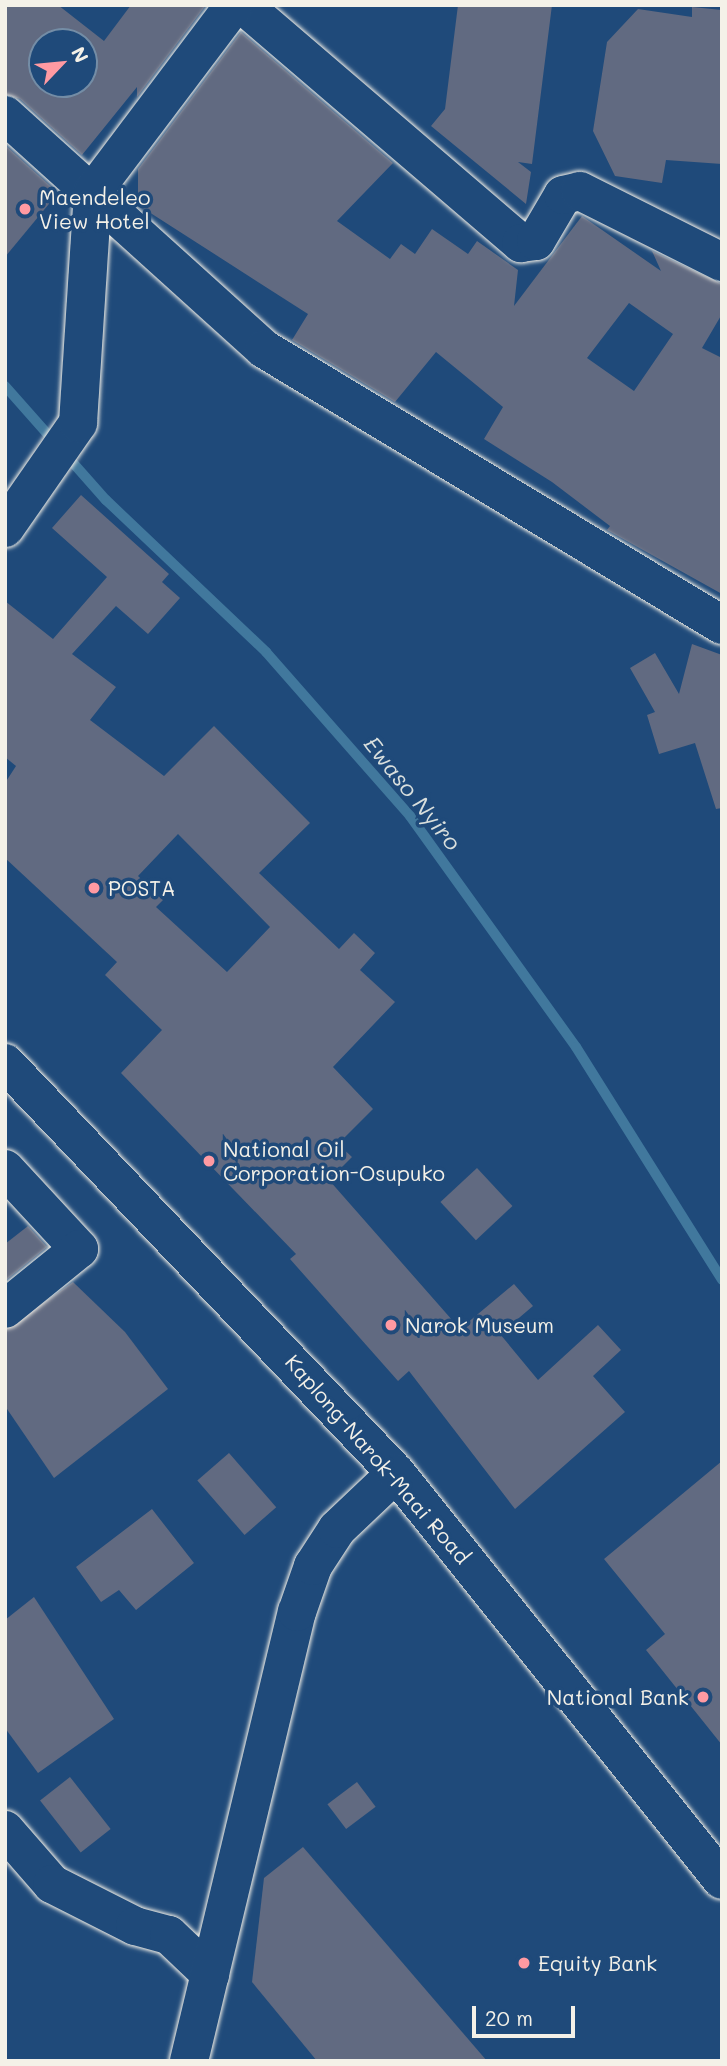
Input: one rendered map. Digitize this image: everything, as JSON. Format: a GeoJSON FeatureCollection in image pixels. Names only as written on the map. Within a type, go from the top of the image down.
{"type":"FeatureCollection","features":[{"type":"Feature","properties":{"kind":"main road"},"geometry":{"type":"LineString","coordinates":[[5,528],[78,423],[93,192],[234,5]]}},
{"type":"Feature","properties":{"kind":"main road"},"geometry":{"type":"LineString","coordinates":[[243,5],[521,243],[536,241],[563,195],[580,191],[722,262]]}},
{"type":"Feature","properties":{"kind":"main road"},"geometry":{"type":"LineString","coordinates":[[5,115],[264,349],[722,625]]}},
{"type":"Feature","properties":{"kind":"main road","name":"Kaplong-Narok-Maai Road"},"geometry":{"type":"LineString","coordinates":[[5,1063],[396,1473],[722,1880]]}},
{"type":"Feature","properties":{"kind":"main road"},"geometry":{"type":"LineString","coordinates":[[5,1169],[79,1249],[5,1309]]}},
{"type":"Feature","properties":{"kind":"main road"},"geometry":{"type":"LineString","coordinates":[[189,2061],[313,1566],[337,1529],[396,1473]]}},
{"type":"Feature","properties":{"kind":"main road"},"geometry":{"type":"LineString","coordinates":[[5,1830],[52,1884],[135,1926],[169,1935],[209,1974]]}},
{"type":"Feature","properties":{"kind":"building"},"geometry":{"type":"Polygon","coordinates":[[[5,5],[58,5],[87,28],[28,28],[28,98],[98,98],[98,36],[104,41],[131,5],[206,5],[137,97],[137,87],[82,155],[20,99],[5,94],[5,5]]]}},
{"type":"Feature","properties":{"kind":"building"},"geometry":{"type":"Polygon","coordinates":[[[458,5],[552,5],[532,164],[518,162],[531,172],[526,204],[431,126],[445,109],[458,5]]]}},
{"type":"Feature","properties":{"kind":"building"},"geometry":{"type":"Polygon","coordinates":[[[692,7],[722,10],[722,164],[666,160],[662,183],[615,176],[593,131],[607,42],[638,9],[692,17],[692,7]]]}},
{"type":"Feature","properties":{"kind":"building"},"geometry":{"type":"Polygon","coordinates":[[[241,32],[393,163],[337,221],[390,259],[401,244],[415,254],[432,229],[468,254],[477,241],[518,270],[514,306],[582,216],[661,271],[652,251],[722,284],[722,314],[702,348],[722,358],[722,594],[607,530],[610,526],[552,482],[484,439],[503,407],[436,352],[395,402],[292,340],[308,314],[138,205],[138,169],[241,32]],[[629,303],[587,358],[634,391],[673,334],[629,303]]]}},
{"type":"Feature","properties":{"kind":"building","name":"Maendeleo View Hotel"},"geometry":{"type":"Polygon","coordinates":[[[5,145],[58,193],[5,257],[5,145]]]}},
{"type":"Feature","properties":{"kind":"building"},"geometry":{"type":"Polygon","coordinates":[[[81,495],[169,574],[162,582],[180,598],[148,634],[116,606],[72,654],[116,687],[90,720],[164,776],[214,726],[310,823],[259,873],[339,949],[354,933],[375,953],[360,970],[395,1002],[333,1067],[373,1109],[338,1144],[352,1157],[329,1180],[460,1329],[514,1284],[533,1306],[500,1334],[538,1380],[598,1325],[621,1350],[593,1376],[625,1412],[515,1509],[409,1371],[398,1381],[290,1259],[296,1254],[121,1073],[162,1030],[105,975],[117,962],[5,858],[5,783],[16,766],[5,757],[5,601],[53,639],[107,577],[52,528],[81,495]],[[178,834],[138,876],[163,900],[156,907],[227,972],[270,927],[178,834]]]}},
{"type":"Feature","properties":{"kind":"building"},"geometry":{"type":"Polygon","coordinates":[[[692,644],[722,655],[722,808],[716,809],[695,743],[659,754],[647,715],[655,712],[630,668],[655,653],[679,694],[692,644]]]}},
{"type":"Feature","properties":{"kind":"building"},"geometry":{"type":"Polygon","coordinates":[[[477,1168],[512,1206],[476,1240],[440,1202],[477,1168]]]}},
{"type":"Feature","properties":{"kind":"building"},"geometry":{"type":"Polygon","coordinates":[[[28,1226],[47,1247],[5,1281],[5,1244],[28,1226]]]}},
{"type":"Feature","properties":{"kind":"building"},"geometry":{"type":"Polygon","coordinates":[[[73,1282],[125,1332],[168,1389],[54,1478],[5,1406],[5,1330],[73,1282]]]}},
{"type":"Feature","properties":{"kind":"building"},"geometry":{"type":"Polygon","coordinates":[[[229,1453],[276,1507],[245,1535],[197,1481],[229,1453]]]}},
{"type":"Feature","properties":{"kind":"building"},"geometry":{"type":"Polygon","coordinates":[[[722,1461],[722,1745],[646,1650],[665,1634],[604,1559],[722,1461]]]}},
{"type":"Feature","properties":{"kind":"building"},"geometry":{"type":"Polygon","coordinates":[[[152,1509],[194,1563],[136,1610],[119,1590],[101,1602],[76,1567],[152,1509]]]}},
{"type":"Feature","properties":{"kind":"building"},"geometry":{"type":"Polygon","coordinates":[[[34,1597],[114,1719],[38,1773],[5,1728],[5,1620],[34,1597]]]}},
{"type":"Feature","properties":{"kind":"building"},"geometry":{"type":"Polygon","coordinates":[[[70,1777],[111,1829],[81,1852],[40,1800],[70,1777]]]}},
{"type":"Feature","properties":{"kind":"building"},"geometry":{"type":"Polygon","coordinates":[[[357,1782],[376,1807],[346,1829],[327,1804],[357,1782]]]}},
{"type":"Feature","properties":{"kind":"building"},"geometry":{"type":"Polygon","coordinates":[[[303,1847],[487,2061],[317,2061],[252,1982],[264,1878],[303,1847]]]}},
{"type":"Feature","properties":{"kind":"waterway","name":"Ewaso Nyiro"},"geometry":{"type":"LineString","coordinates":[[5,386],[106,500],[266,652],[410,816],[576,1047],[722,1280]]}},
{"type":"Feature","properties":{"kind":"place","name":"Maendeleo View Hotel"},"geometry":{"type":"Point","coordinates":[25,209]}},
{"type":"Feature","properties":{"kind":"place","name":"POSTA"},"geometry":{"type":"Point","coordinates":[94,888]}},
{"type":"Feature","properties":{"kind":"place","name":"National Oil Corporation-Osupuko"},"geometry":{"type":"Point","coordinates":[209,1161]}},
{"type":"Feature","properties":{"kind":"place","name":"Narok Museum"},"geometry":{"type":"Point","coordinates":[391,1325]}},
{"type":"Feature","properties":{"kind":"place","name":"National Bank"},"geometry":{"type":"Point","coordinates":[703,1697]}},
{"type":"Feature","properties":{"kind":"place","name":"Equity Bank"},"geometry":{"type":"Point","coordinates":[524,1963]}}]}
